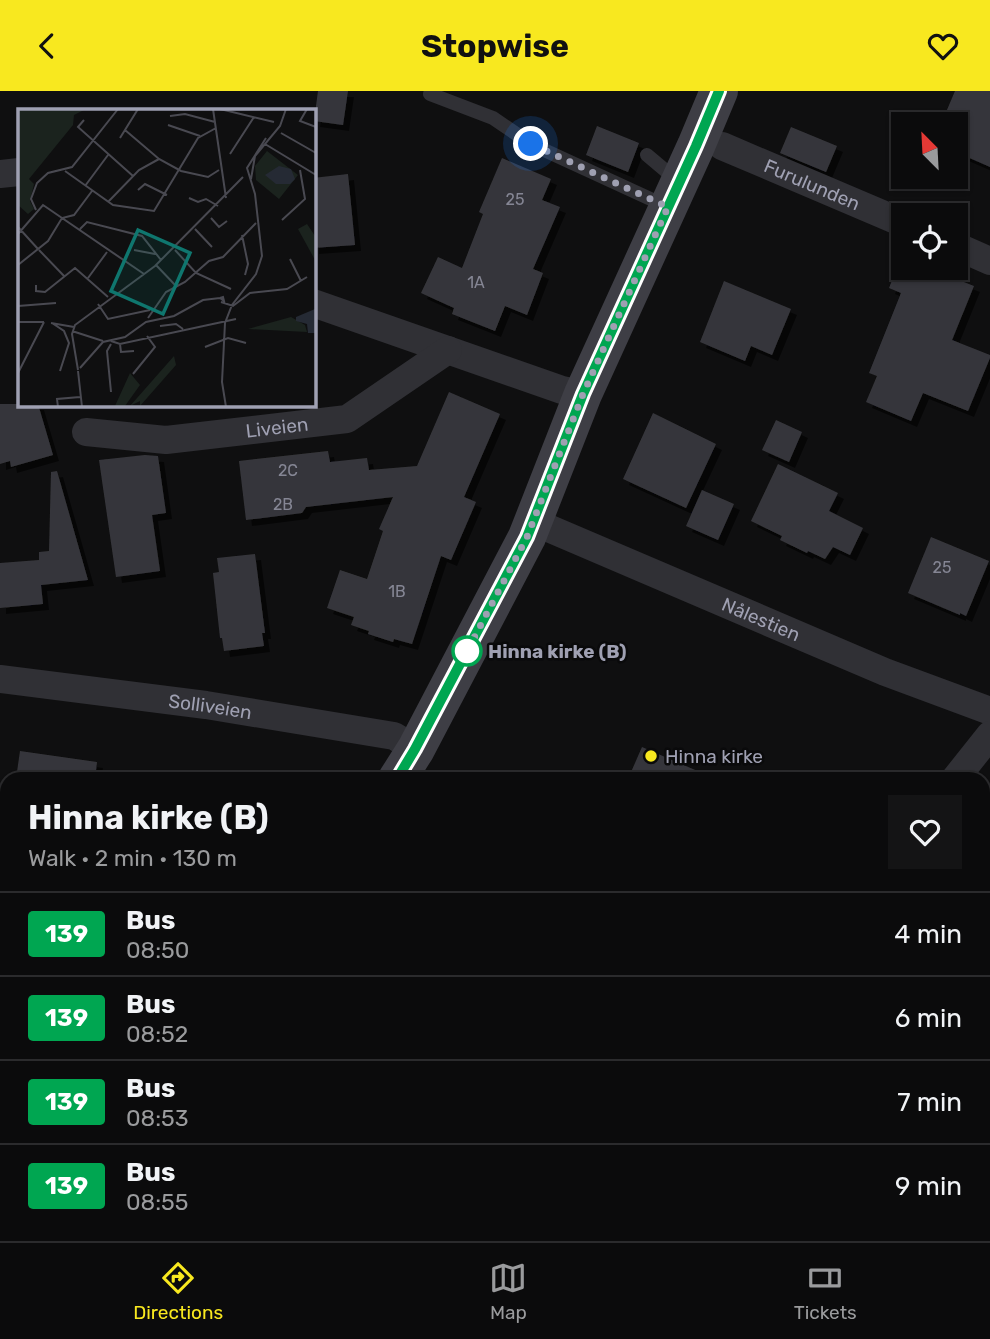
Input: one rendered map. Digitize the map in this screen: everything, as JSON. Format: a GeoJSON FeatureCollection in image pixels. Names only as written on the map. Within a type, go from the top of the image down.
{"type":"FeatureCollection","features":[{"type":"Feature","properties":{"kind":"street"},"geometry":{"type":"LineString","coordinates":[[406,764],[534,522],[583,394],[719,91]]}},
{"type":"Feature","properties":{"kind":"street","name":"Furulunden"},"geometry":{"type":"LineString","coordinates":[[722,146],[891,218]]}},
{"type":"Feature","properties":{"kind":"street"},"geometry":{"type":"LineString","coordinates":[[0,174],[18,172]]}},
{"type":"Feature","properties":{"kind":"street"},"geometry":{"type":"LineString","coordinates":[[968,251],[990,261]]}},
{"type":"Feature","properties":{"kind":"street"},"geometry":{"type":"LineString","coordinates":[[315,304],[562,390],[583,394]]}},
{"type":"Feature","properties":{"kind":"street","name":"Liveien"},"geometry":{"type":"LineString","coordinates":[[86,432],[166,440],[347,419],[447,350]]}},
{"type":"Feature","properties":{"kind":"street","name":"Nålestien"},"geometry":{"type":"LineString","coordinates":[[534,522],[885,672],[990,711]]}},
{"type":"Feature","properties":{"kind":"street","name":"Solliveien"},"geometry":{"type":"LineString","coordinates":[[0,679],[206,705],[394,736],[406,764]]}},
{"type":"Feature","properties":{"kind":"street"},"geometry":{"type":"LineString","coordinates":[[961,772],[990,735]]}},
{"type":"Feature","properties":{"kind":"lane"},"geometry":{"type":"LineString","coordinates":[[430,94],[493,118],[531,144],[675,192]]}},
{"type":"Feature","properties":{"kind":"lane"},"geometry":{"type":"LineString","coordinates":[[647,155],[666,171],[675,192]]}},
{"type":"Feature","properties":{"kind":"building"},"geometry":{"type":"Polygon","coordinates":[[[318,91],[348,91],[343,125],[315,121],[318,91]]]}},
{"type":"Feature","properties":{"kind":"building"},"geometry":{"type":"Polygon","coordinates":[[[955,91],[990,91],[990,167],[968,157],[968,112],[946,112],[955,91]]]}},
{"type":"Feature","properties":{"kind":"building"},"geometry":{"type":"Polygon","coordinates":[[[597,126],[639,143],[628,172],[586,155],[597,126]]]}},
{"type":"Feature","properties":{"kind":"building"},"geometry":{"type":"Polygon","coordinates":[[[791,127],[837,146],[826,172],[780,153],[791,127]]]}},
{"type":"Feature","properties":{"kind":"building"},"geometry":{"type":"Polygon","coordinates":[[[502,158],[551,179],[542,200],[560,207],[533,269],[543,273],[527,315],[505,306],[495,331],[452,314],[454,308],[421,293],[438,257],[462,268],[483,214],[479,212],[502,158]]]}},
{"type":"Feature","properties":{"kind":"building"},"geometry":{"type":"Polygon","coordinates":[[[348,174],[355,245],[315,248],[315,178],[348,174]]]}},
{"type":"Feature","properties":{"kind":"building"},"geometry":{"type":"Polygon","coordinates":[[[892,280],[959,280],[974,286],[952,340],[990,355],[990,358],[968,411],[923,393],[911,421],[866,402],[877,376],[869,373],[901,293],[889,288],[892,280]]]}},
{"type":"Feature","properties":{"kind":"building"},"geometry":{"type":"Polygon","coordinates":[[[724,281],[791,309],[772,355],[751,346],[745,361],[700,342],[724,281]]]}},
{"type":"Feature","properties":{"kind":"building"},"geometry":{"type":"Polygon","coordinates":[[[449,392],[500,414],[464,497],[476,502],[451,560],[441,556],[412,644],[394,639],[393,642],[351,625],[354,617],[327,608],[340,570],[367,579],[383,531],[379,529],[393,497],[306,507],[302,513],[246,520],[239,461],[328,451],[330,462],[367,458],[369,470],[417,466],[449,392]]]}},
{"type":"Feature","properties":{"kind":"building"},"geometry":{"type":"Polygon","coordinates":[[[0,404],[39,406],[53,455],[11,467],[10,461],[0,464],[0,404]]]}},
{"type":"Feature","properties":{"kind":"building"},"geometry":{"type":"Polygon","coordinates":[[[653,413],[716,444],[686,508],[623,479],[653,413]]]}},
{"type":"Feature","properties":{"kind":"building"},"geometry":{"type":"Polygon","coordinates":[[[776,420],[802,432],[789,462],[762,450],[776,420]]]}},
{"type":"Feature","properties":{"kind":"building"},"geometry":{"type":"Polygon","coordinates":[[[158,456],[166,513],[152,515],[160,571],[116,577],[99,460],[158,456]]]}},
{"type":"Feature","properties":{"kind":"building"},"geometry":{"type":"Polygon","coordinates":[[[778,464],[838,493],[829,511],[863,528],[850,555],[833,547],[825,559],[808,551],[807,553],[780,540],[782,536],[751,521],[778,464]]]}},
{"type":"Feature","properties":{"kind":"building"},"geometry":{"type":"Polygon","coordinates":[[[57,471],[88,580],[41,585],[43,604],[0,608],[0,563],[39,560],[39,552],[49,551],[51,472],[57,471]]]}},
{"type":"Feature","properties":{"kind":"building"},"geometry":{"type":"Polygon","coordinates":[[[702,490],[734,504],[718,540],[686,526],[702,490]]]}},
{"type":"Feature","properties":{"kind":"building"},"geometry":{"type":"Polygon","coordinates":[[[931,537],[989,561],[966,616],[908,593],[931,537]]]}},
{"type":"Feature","properties":{"kind":"building"},"geometry":{"type":"Polygon","coordinates":[[[255,554],[265,633],[262,633],[264,646],[224,651],[220,638],[213,573],[219,572],[217,558],[255,554]]]}},
{"type":"Feature","properties":{"kind":"building"},"geometry":{"type":"Polygon","coordinates":[[[642,747],[700,772],[631,772],[642,747]]]}},
{"type":"Feature","properties":{"kind":"building"},"geometry":{"type":"Polygon","coordinates":[[[20,751],[97,762],[96,772],[17,772],[20,751]]]}},
{"type":"Feature","properties":{"kind":"bus line","name":"139"},"geometry":{"type":"LineString","coordinates":[[401,772],[534,522],[583,394],[719,91]]}},
{"type":"Feature","properties":{"kind":"place","name":"Hinna kirke (B)"},"geometry":{"type":"Point","coordinates":[467,651]}},
{"type":"Feature","properties":{"kind":"place","name":"Hinna kirke"},"geometry":{"type":"Point","coordinates":[651,756]}},
{"type":"Feature","properties":{"kind":"route"},"geometry":{"type":"LineString","coordinates":[[467,651],[465,655],[534,522],[583,394],[668,207],[531,144]]}}]}
